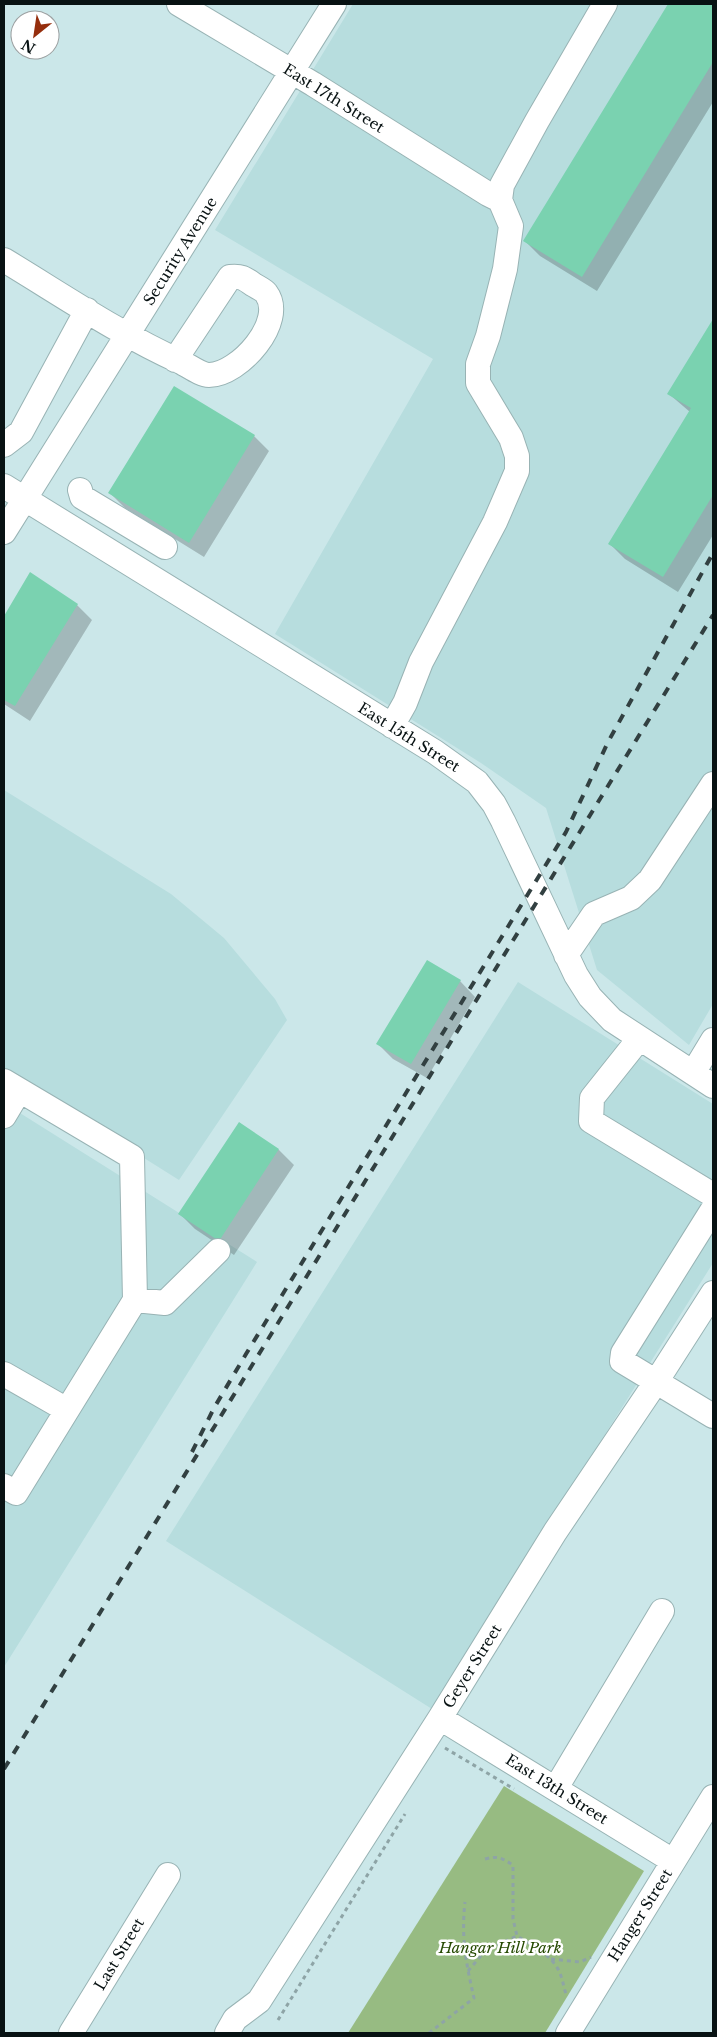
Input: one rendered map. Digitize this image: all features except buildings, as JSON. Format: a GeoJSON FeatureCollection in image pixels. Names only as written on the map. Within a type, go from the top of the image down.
{"type":"FeatureCollection","features":[{"type":"Feature","properties":{"kind":"street","name":"East 17th Street"},"geometry":{"type":"LineString","coordinates":[[178,4],[292,71],[494,197]]}},
{"type":"Feature","properties":{"kind":"street","name":"Security Avenue"},"geometry":{"type":"LineString","coordinates":[[4,532],[334,4]]}},
{"type":"Feature","properties":{"kind":"street"},"geometry":{"type":"LineString","coordinates":[[392,726],[405,703],[421,662],[494,522],[517,471],[517,456],[511,438],[478,383],[478,364],[488,336],[505,269],[511,226],[494,197],[605,4]]}},
{"type":"Feature","properties":{"kind":"street"},"geometry":{"type":"LineString","coordinates":[[4,260],[128,335],[175,360]]}},
{"type":"Feature","properties":{"kind":"street"},"geometry":{"type":"LineString","coordinates":[[4,445],[22,432],[87,310]]}},
{"type":"Feature","properties":{"kind":"street","name":"East 15th Street"},"geometry":{"type":"LineString","coordinates":[[4,486],[464,771],[477,782],[494,804],[566,955],[576,974],[600,1009],[639,1039],[713,1086]]}},
{"type":"Feature","properties":{"kind":"street"},"geometry":{"type":"LineString","coordinates":[[80,490],[82,496],[165,547]]}},
{"type":"Feature","properties":{"kind":"street"},"geometry":{"type":"LineString","coordinates":[[121,559],[139,531]]}},
{"type":"Feature","properties":{"kind":"street"},"geometry":{"type":"LineString","coordinates":[[566,955],[594,914],[631,898],[650,880],[713,784]]}},
{"type":"Feature","properties":{"kind":"street"},"geometry":{"type":"LineString","coordinates":[[639,1039],[592,1098],[591,1121],[713,1195]]}},
{"type":"Feature","properties":{"kind":"street"},"geometry":{"type":"LineString","coordinates":[[693,1073],[713,1040]]}},
{"type":"Feature","properties":{"kind":"street"},"geometry":{"type":"LineString","coordinates":[[4,1116],[11,1086],[83,1130],[132,1157],[135,1300],[16,1493],[4,1486]]}},
{"type":"Feature","properties":{"kind":"street"},"geometry":{"type":"LineString","coordinates":[[713,1209],[623,1353],[622,1361],[713,1416]]}},
{"type":"Feature","properties":{"kind":"street"},"geometry":{"type":"LineString","coordinates":[[135,1300],[165,1303],[218,1251]]}},
{"type":"Feature","properties":{"kind":"street","name":"Geyer Street"},"geometry":{"type":"LineString","coordinates":[[228,2033],[234,2019],[259,2002],[440,1718],[555,1532],[656,1382],[713,1293]]}},
{"type":"Feature","properties":{"kind":"street"},"geometry":{"type":"LineString","coordinates":[[4,1374],[67,1410]]}},
{"type":"Feature","properties":{"kind":"street"},"geometry":{"type":"LineString","coordinates":[[556,1788],[662,1611]]}},
{"type":"Feature","properties":{"kind":"street","name":"East 13th Street"},"geometry":{"type":"LineString","coordinates":[[440,1718],[673,1861]]}},
{"type":"Feature","properties":{"kind":"street","name":"Hanger Street"},"geometry":{"type":"LineString","coordinates":[[568,2033],[713,1797]]}},
{"type":"Feature","properties":{"kind":"street","name":"Last Street"},"geometry":{"type":"LineString","coordinates":[[71,2033],[168,1875]]}},
{"type":"Feature","properties":{"kind":"path"},"geometry":{"type":"LineString","coordinates":[[278,2020],[409,1807]]}},
{"type":"Feature","properties":{"kind":"path"},"geometry":{"type":"LineString","coordinates":[[486,1859],[494,1856],[513,1866],[512,1918],[517,1936],[550,1959],[559,1971],[568,2003]]}},
{"type":"Feature","properties":{"kind":"path"},"geometry":{"type":"LineString","coordinates":[[428,2033],[474,1998],[464,1955],[465,1902]]}},
{"type":"Feature","properties":{"kind":"path"},"geometry":{"type":"LineString","coordinates":[[468,1971],[486,1950],[517,1936]]}},
{"type":"Feature","properties":{"kind":"path"},"geometry":{"type":"LineString","coordinates":[[550,1959],[580,1962],[594,1956]]}},
{"type":"Feature","properties":{"kind":"shaded area"},"geometry":{"type":"Polygon","coordinates":[[[353,4],[713,4],[713,1004],[689,1045],[597,970],[546,808],[481,763],[275,634],[433,359],[215,230],[353,4]]]}},
{"type":"Feature","properties":{"kind":"shaded area"},"geometry":{"type":"Polygon","coordinates":[[[4,790],[171,894],[224,938],[275,999],[287,1020],[179,1180],[4,1070],[4,790]]]}},
{"type":"Feature","properties":{"kind":"shaded area"},"geometry":{"type":"Polygon","coordinates":[[[518,982],[713,1104],[713,1263],[432,1709],[166,1541],[518,982]]]}},
{"type":"Feature","properties":{"kind":"shaded area"},"geometry":{"type":"Polygon","coordinates":[[[4,1103],[257,1262],[4,1667],[4,1103]]]}},
{"type":"Feature","properties":{"kind":"green space","name":"Hangar Hill Park"},"geometry":{"type":"Polygon","coordinates":[[[504,1786],[644,1871],[545,2033],[348,2033],[504,1786]]]}},
{"type":"Feature","properties":{"kind":"railway"},"geometry":{"type":"LineString","coordinates":[[192,1452],[214,1408],[246,1354],[566,832],[608,742],[713,553]]}},
{"type":"Feature","properties":{"kind":"railway"},"geometry":{"type":"LineString","coordinates":[[4,1769],[713,615]]}}]}
